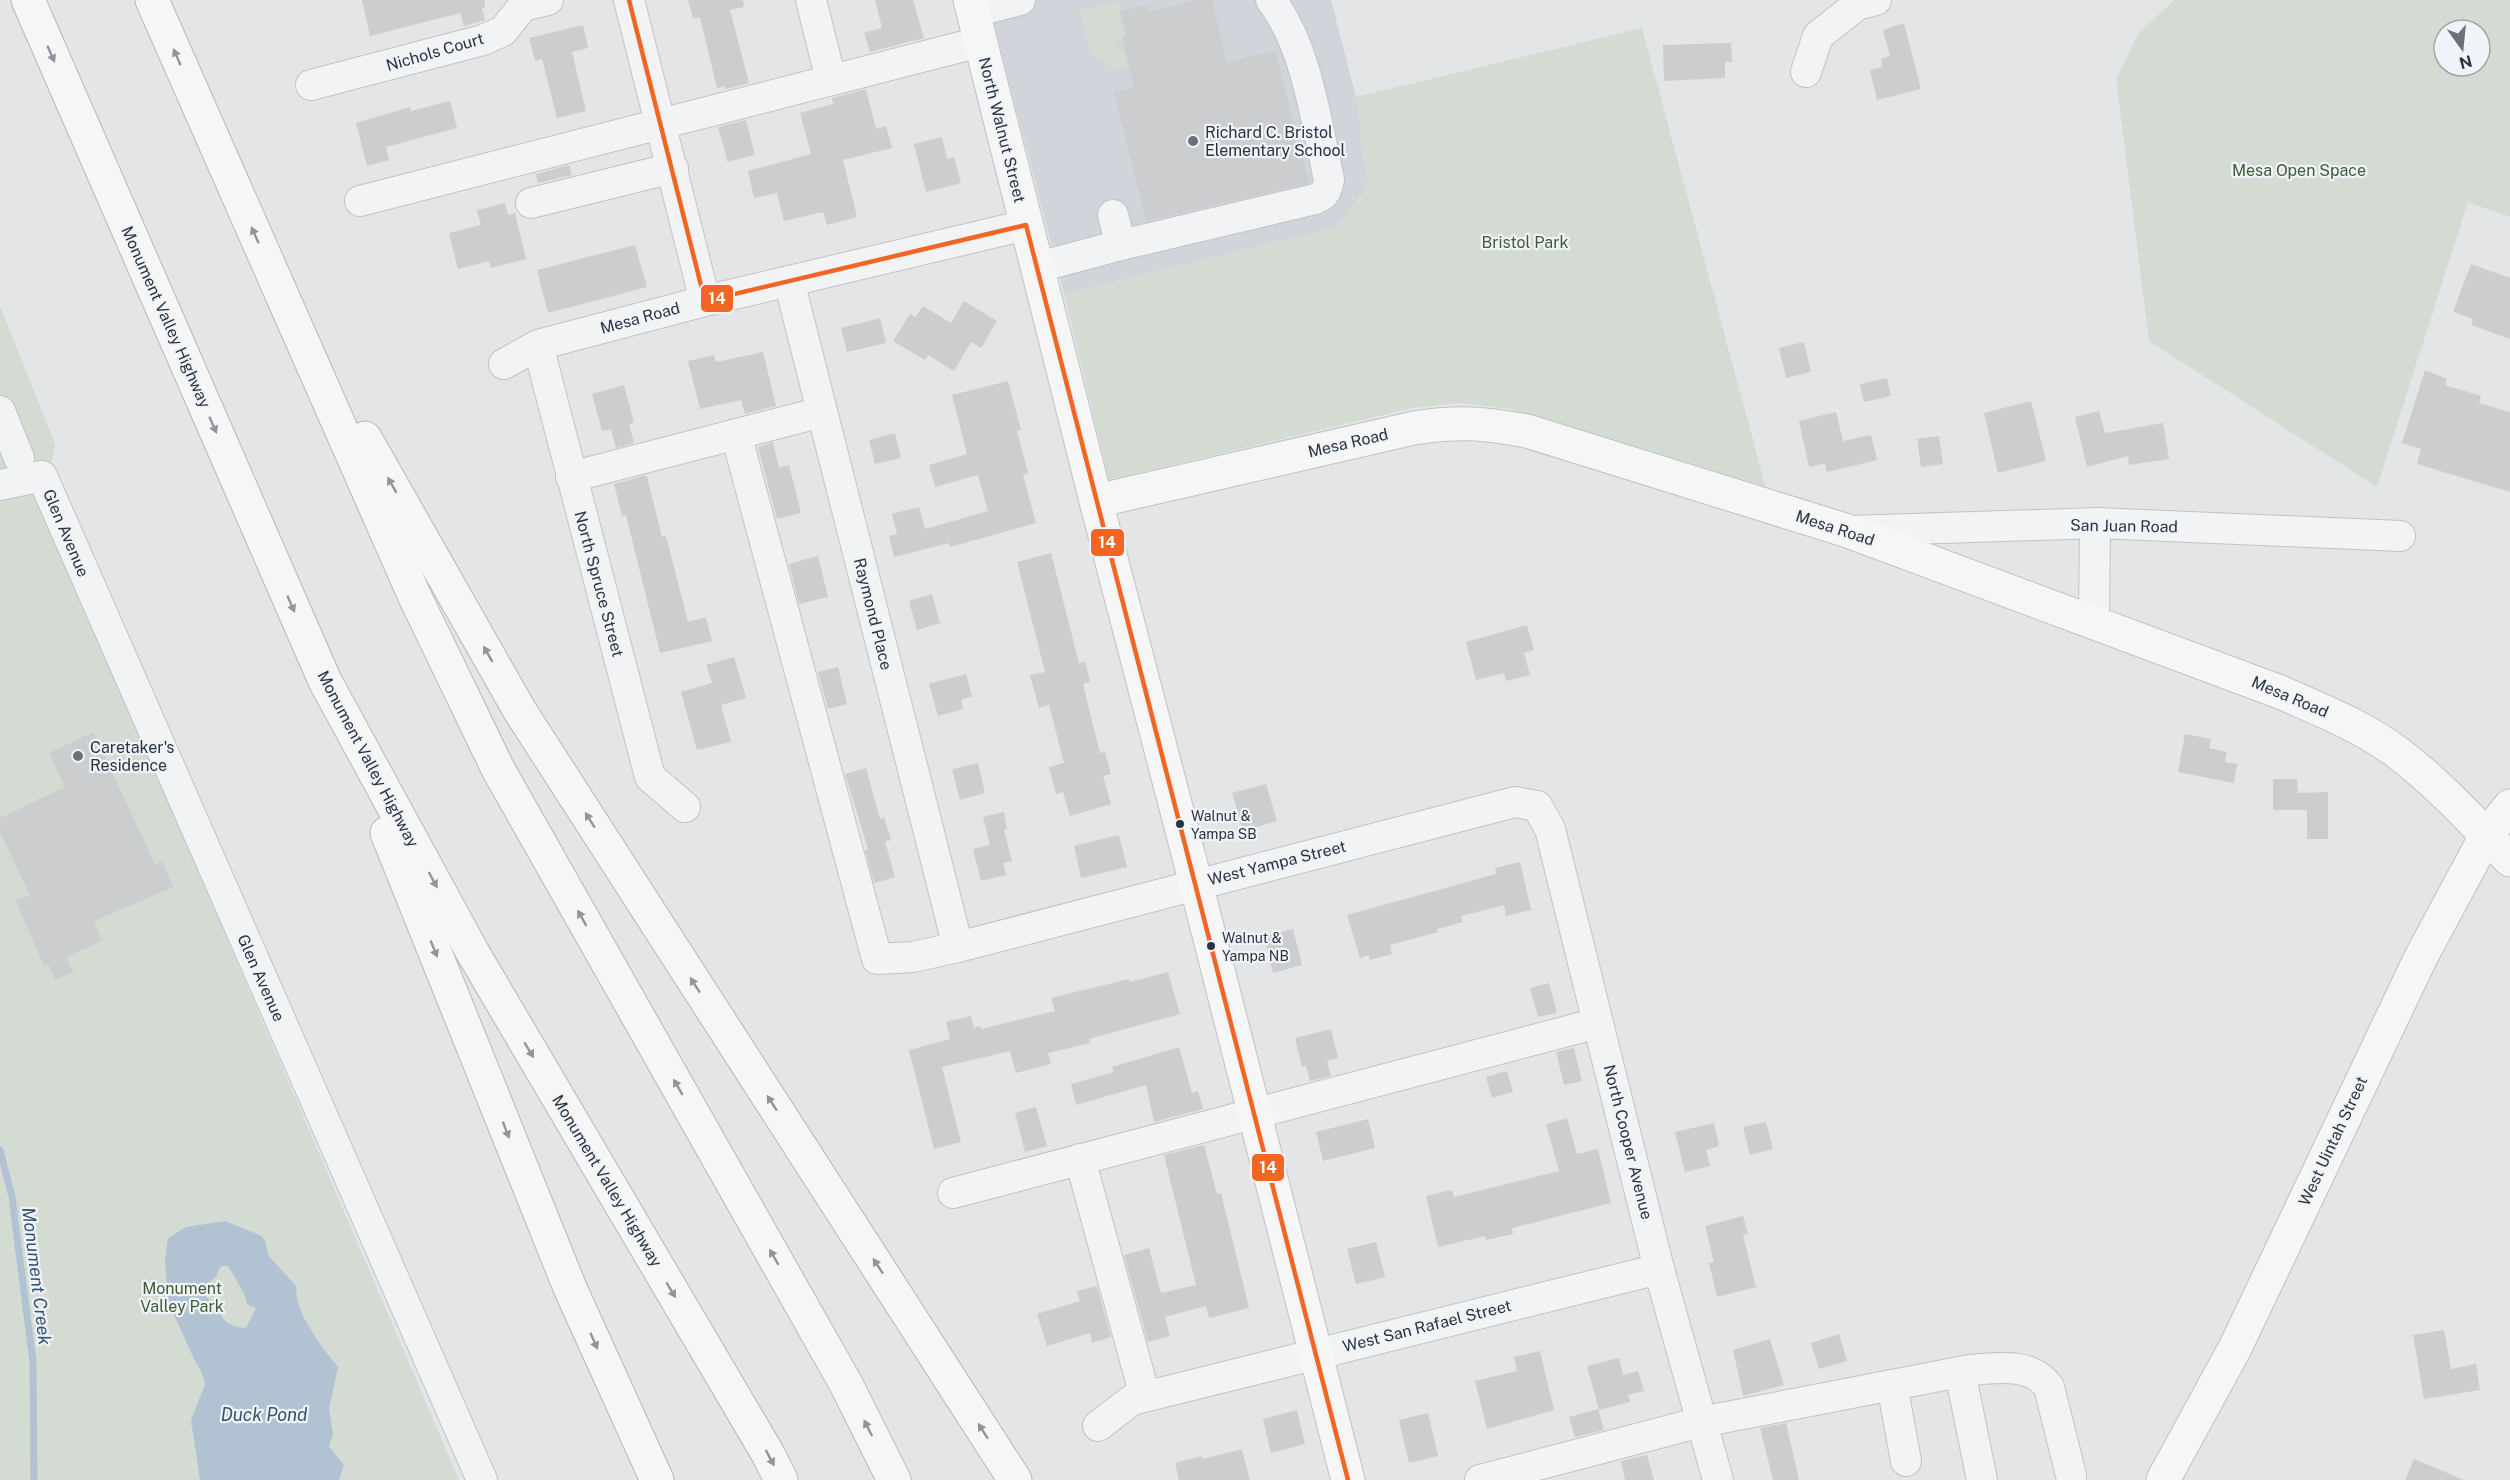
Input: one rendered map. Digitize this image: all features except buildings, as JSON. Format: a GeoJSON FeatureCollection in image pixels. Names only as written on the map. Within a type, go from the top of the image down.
{"type":"FeatureCollection","features":[{"type":"Feature","properties":{"kind":"main road","name":"Monument Valley Highway"},"geometry":{"type":"LineString","coordinates":[[28,0],[325,681],[473,954],[781,1480]]}},
{"type":"Feature","properties":{"kind":"main road"},"geometry":{"type":"LineString","coordinates":[[152,0],[415,597],[498,769],[846,1384],[894,1480]]}},
{"type":"Feature","properties":{"kind":"main road","name":"North Walnut Street"},"geometry":{"type":"LineString","coordinates":[[974,18],[1348,1480]]}},
{"type":"Feature","properties":{"kind":"main road"},"geometry":{"type":"LineString","coordinates":[[279,288],[520,711],[1015,1480]]}},
{"type":"Feature","properties":{"kind":"main road","name":"Mesa Road"},"geometry":{"type":"LineString","coordinates":[[1096,501],[1414,428],[1452,423],[1486,423],[1527,431],[1848,531],[2280,692],[2349,722],[2397,752],[2440,788],[2510,860]]}},
{"type":"Feature","properties":{"kind":"main road"},"geometry":{"type":"LineString","coordinates":[[325,681],[570,1288],[657,1480]]}},
{"type":"Feature","properties":{"kind":"main road","name":"West Uintah Street"},"geometry":{"type":"LineString","coordinates":[[2163,1480],[2235,1348],[2421,957],[2486,836],[2510,806]]}},
{"type":"Feature","properties":{"kind":"street","name":"Nichols Court"},"geometry":{"type":"LineString","coordinates":[[311,85],[483,40],[503,31],[523,6],[548,0]]}},
{"type":"Feature","properties":{"kind":"street"},"geometry":{"type":"LineString","coordinates":[[629,0],[705,301]]}},
{"type":"Feature","properties":{"kind":"street"},"geometry":{"type":"LineString","coordinates":[[811,0],[831,80]]}},
{"type":"Feature","properties":{"kind":"street"},"geometry":{"type":"LineString","coordinates":[[360,201],[831,80],[1020,0]]}},
{"type":"Feature","properties":{"kind":"street"},"geometry":{"type":"LineString","coordinates":[[1038,267],[1322,197],[1328,190],[1329,179],[1301,61],[1292,33],[1271,0]]}},
{"type":"Feature","properties":{"kind":"street"},"geometry":{"type":"LineString","coordinates":[[1806,72],[1818,36],[1857,5],[1876,0]]}},
{"type":"Feature","properties":{"kind":"street"},"geometry":{"type":"LineString","coordinates":[[531,203],[672,168]]}},
{"type":"Feature","properties":{"kind":"street"},"geometry":{"type":"LineString","coordinates":[[1113,215],[1121,245]]}},
{"type":"Feature","properties":{"kind":"street","name":"Mesa Road"},"geometry":{"type":"LineString","coordinates":[[504,364],[537,345],[705,301],[1026,225]]}},
{"type":"Feature","properties":{"kind":"street","name":"Raymond Place"},"geometry":{"type":"LineString","coordinates":[[789,282],[958,947]]}},
{"type":"Feature","properties":{"kind":"street","name":"North Spruce Street"},"geometry":{"type":"LineString","coordinates":[[537,345],[650,777],[685,807]]}},
{"type":"Feature","properties":{"kind":"street","name":"Glen Avenue"},"geometry":{"type":"LineString","coordinates":[[0,411],[31,467],[482,1480]]}},
{"type":"Feature","properties":{"kind":"street"},"geometry":{"type":"LineString","coordinates":[[571,477],[822,412]]}},
{"type":"Feature","properties":{"kind":"street","name":"West Yampa Street"},"geometry":{"type":"LineString","coordinates":[[736,434],[877,959],[913,957],[958,947],[1515,802],[1537,806]]}},
{"type":"Feature","properties":{"kind":"street"},"geometry":{"type":"LineString","coordinates":[[0,485],[31,467]]}},
{"type":"Feature","properties":{"kind":"street"},"geometry":{"type":"LineString","coordinates":[[2094,622],[2095,523]]}},
{"type":"Feature","properties":{"kind":"street","name":"San Juan Road"},"geometry":{"type":"LineString","coordinates":[[1848,531],[2095,523],[2400,537]]}},
{"type":"Feature","properties":{"kind":"street","name":"North Cooper Avenue"},"geometry":{"type":"LineString","coordinates":[[1537,806],[1550,829],[1659,1269],[1718,1480]]}},
{"type":"Feature","properties":{"kind":"street"},"geometry":{"type":"LineString","coordinates":[[953,1193],[1598,1023]]}},
{"type":"Feature","properties":{"kind":"street"},"geometry":{"type":"LineString","coordinates":[[1080,1159],[1145,1396]]}},
{"type":"Feature","properties":{"kind":"street","name":"West San Rafael Street"},"geometry":{"type":"LineString","coordinates":[[1098,1426],[1132,1400],[1145,1396],[1659,1269]]}},
{"type":"Feature","properties":{"kind":"street"},"geometry":{"type":"LineString","coordinates":[[1480,1480],[1528,1474],[1701,1422],[1960,1372],[2020,1369],[2044,1379],[2054,1399],[2071,1475]]}},
{"type":"Feature","properties":{"kind":"street"},"geometry":{"type":"LineString","coordinates":[[1960,1372],[1982,1480]]}},
{"type":"Feature","properties":{"kind":"street"},"geometry":{"type":"LineString","coordinates":[[1892,1385],[1906,1461]]}},
{"type":"Feature","properties":{"kind":"shaded area","name":"Richard C. Bristol Elementary School"},"geometry":{"type":"Polygon","coordinates":[[[988,0],[1331,0],[1356,97],[1368,185],[1338,227],[1064,294],[988,0]]]}},
{"type":"Feature","properties":{"kind":"green space","name":"Mesa Open Space"},"geometry":{"type":"Polygon","coordinates":[[[2174,0],[2510,0],[2510,217],[2468,202],[2377,487],[2149,341],[2116,79],[2138,34],[2174,0]]]}},
{"type":"Feature","properties":{"kind":"green space"},"geometry":{"type":"Polygon","coordinates":[[[1118,1],[1126,36],[1115,39],[1118,51],[1125,50],[1129,66],[1115,70],[1092,55],[1079,11],[1118,1]]]}},
{"type":"Feature","properties":{"kind":"green space","name":"Bristol Park"},"geometry":{"type":"Polygon","coordinates":[[[1642,28],[1768,496],[1510,409],[1461,403],[1413,408],[1109,480],[1064,294],[1338,227],[1368,185],[1356,97],[1642,28]]]}},
{"type":"Feature","properties":{"kind":"green space","name":"Monument Valley Park"},"geometry":{"type":"Polygon","coordinates":[[[0,306],[55,444],[43,509],[459,1480],[0,1480],[0,306]]]}},
{"type":"Feature","properties":{"kind":"water","name":"Duck Pond"},"geometry":{"type":"Polygon","coordinates":[[[225,1221],[260,1235],[265,1240],[268,1255],[297,1287],[299,1306],[304,1317],[338,1367],[329,1409],[333,1434],[329,1446],[344,1465],[339,1480],[200,1480],[191,1420],[205,1384],[168,1301],[165,1261],[168,1238],[186,1227],[225,1221]],[[222,1266],[216,1277],[204,1286],[205,1296],[225,1321],[236,1327],[246,1328],[256,1308],[247,1304],[244,1293],[228,1266],[222,1266]]]}},
{"type":"Feature","properties":{"kind":"waterway","name":"Monument Creek"},"geometry":{"type":"LineString","coordinates":[[0,1150],[12,1197],[33,1362],[34,1480]]}},
{"type":"Feature","properties":{"kind":"transit line","name":"14"},"geometry":{"type":"LineString","coordinates":[[629,0],[705,301],[1026,225],[1348,1480]]}},
{"type":"Feature","properties":{"kind":"place","name":"Richard C. Bristol Elementary School"},"geometry":{"type":"Point","coordinates":[1193,141]}},
{"type":"Feature","properties":{"kind":"place","name":"Caretaker's Residence"},"geometry":{"type":"Point","coordinates":[78,756]}},
{"type":"Feature","properties":{"kind":"place","name":"Walnut & Yampa SB"},"geometry":{"type":"Point","coordinates":[1180,824]}},
{"type":"Feature","properties":{"kind":"place","name":"Walnut & Yampa NB"},"geometry":{"type":"Point","coordinates":[1211,946]}}]}
